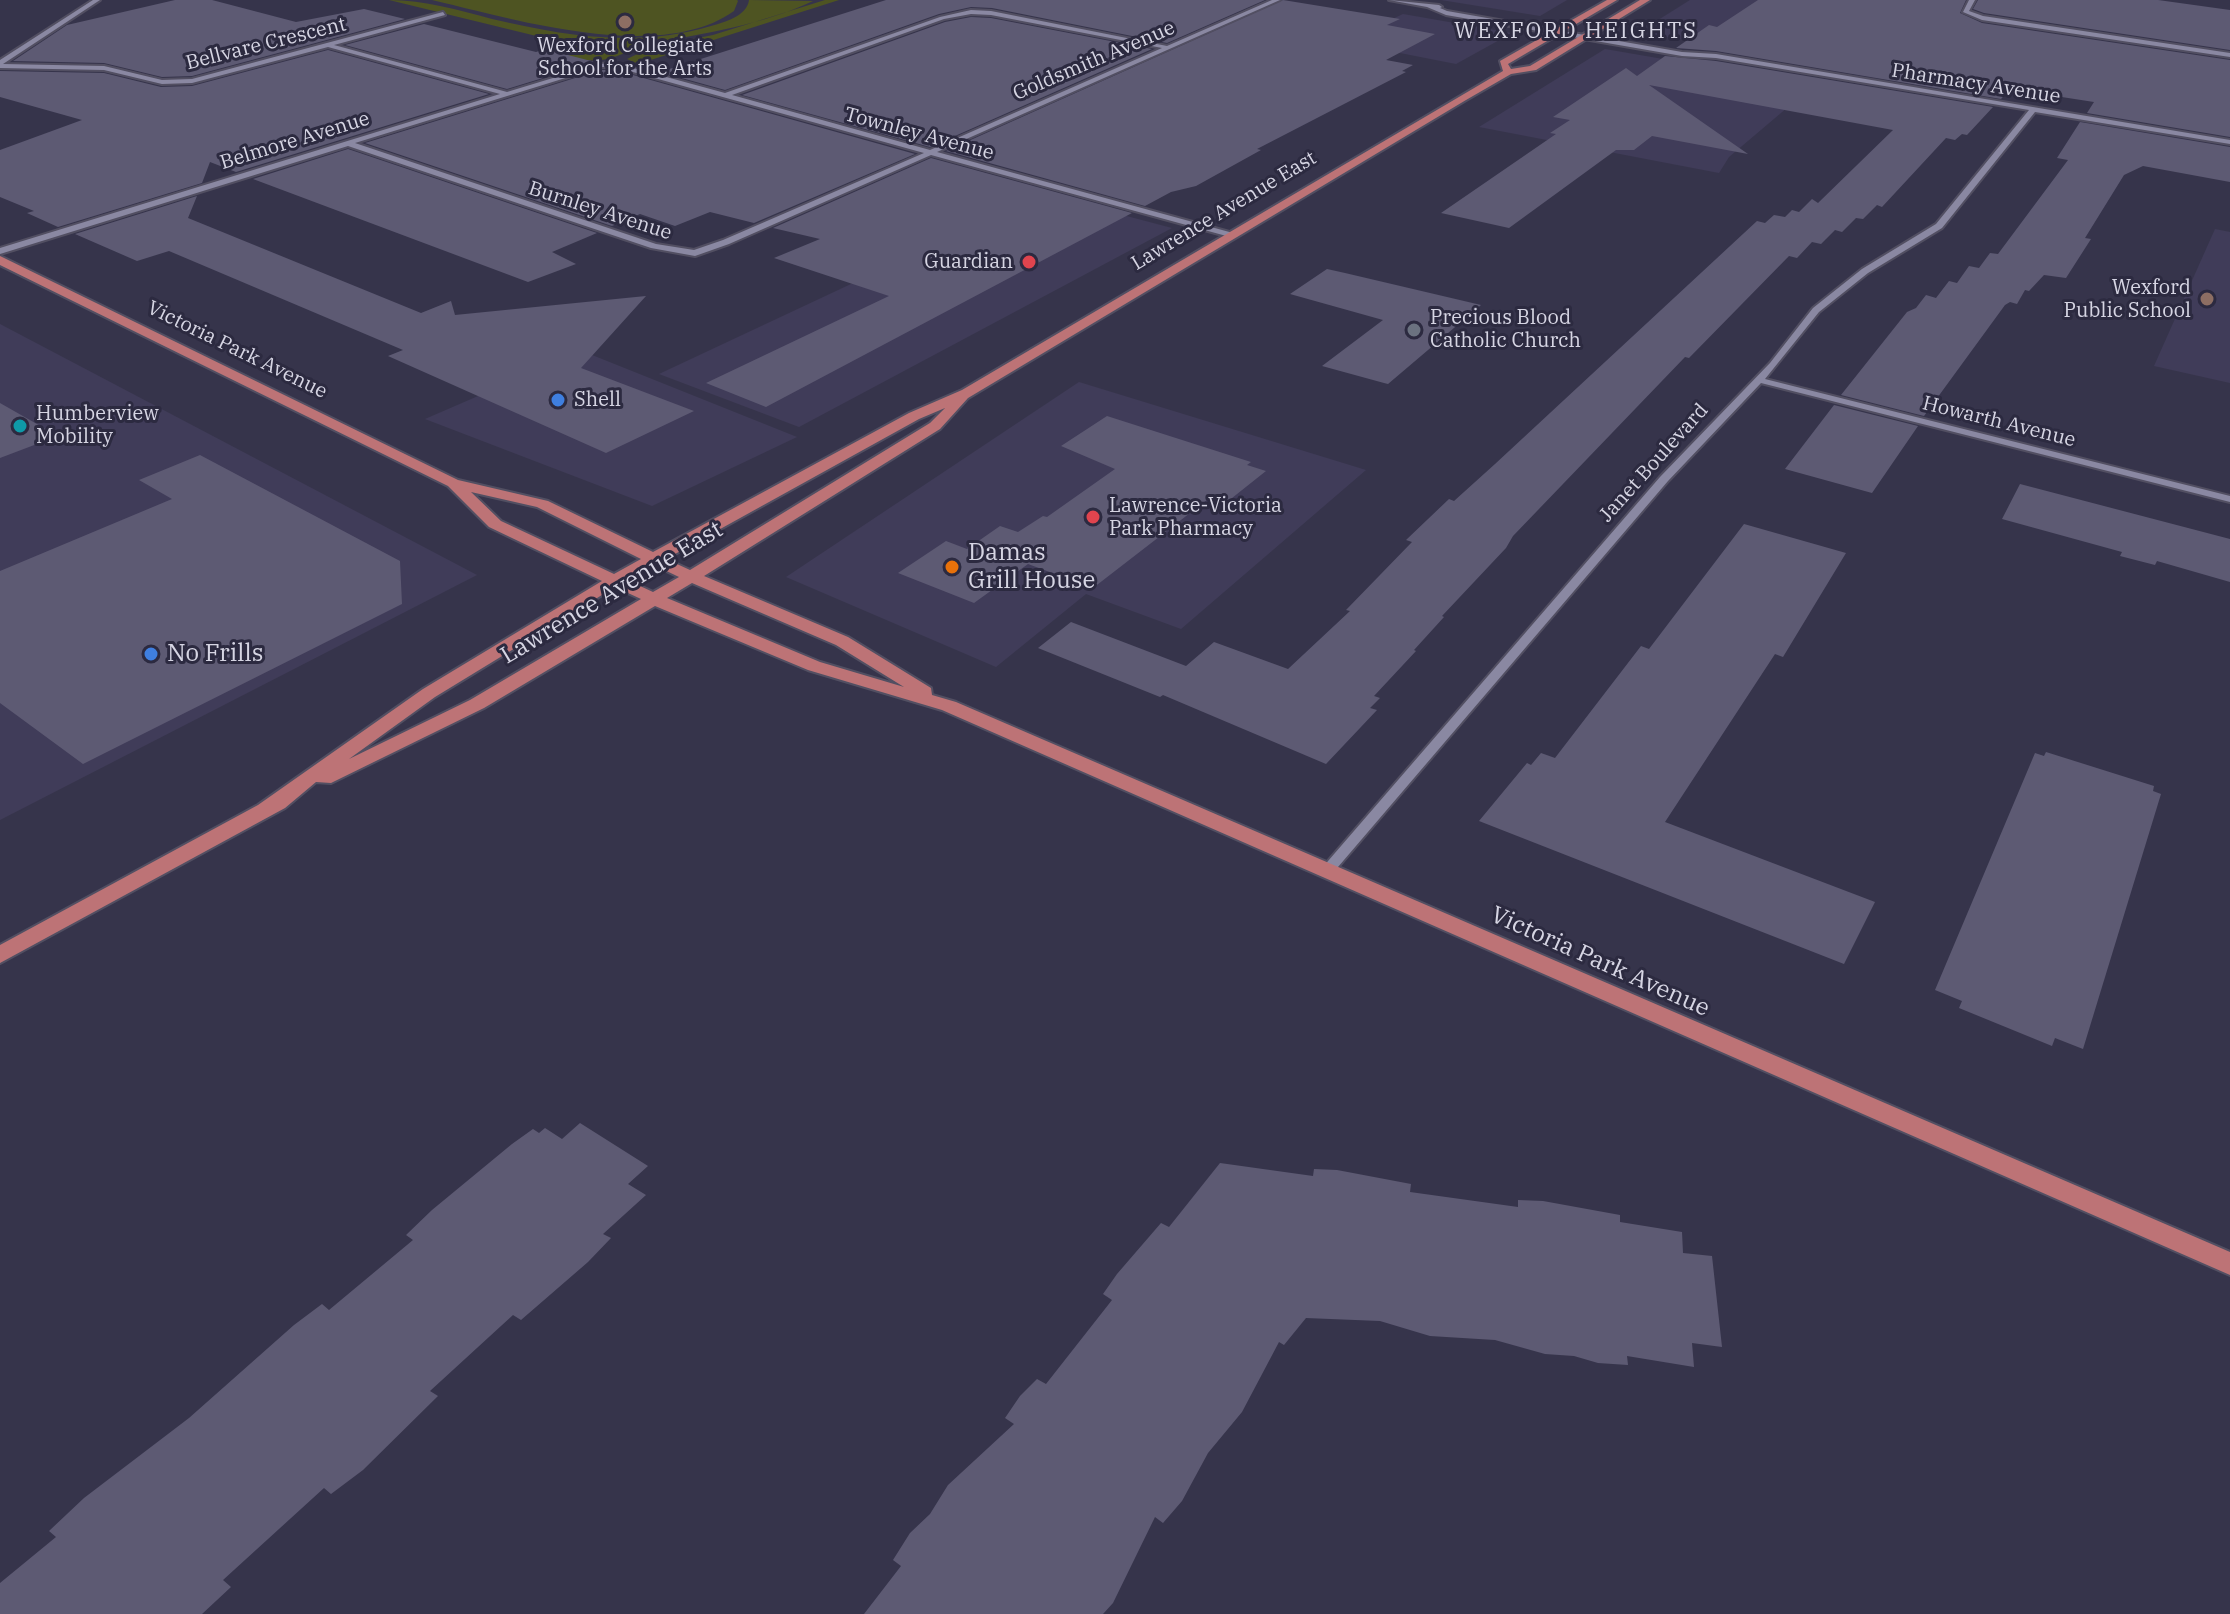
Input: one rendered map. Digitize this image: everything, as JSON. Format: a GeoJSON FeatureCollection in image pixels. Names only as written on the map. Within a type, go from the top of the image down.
{"type":"FeatureCollection","features":[{"type":"Feature","properties":{"kind":"main road","name":"Lawrence Avenue East"},"geometry":{"type":"LineString","coordinates":[[1508,72],[1503,63],[1613,0]]}},
{"type":"Feature","properties":{"kind":"main road","name":"Lawrence Avenue East"},"geometry":{"type":"LineString","coordinates":[[266,809],[429,693],[615,580],[914,416],[967,393],[1508,72],[1533,68],[1646,0]]}},
{"type":"Feature","properties":{"kind":"main road","name":"Victoria Park Avenue"},"geometry":{"type":"LineString","coordinates":[[0,260],[453,483],[542,504],[691,577],[842,641],[949,706]]}},
{"type":"Feature","properties":{"kind":"main road","name":"Lawrence Avenue East"},"geometry":{"type":"LineString","coordinates":[[0,955],[266,809],[477,704],[691,577],[935,426],[967,393]]}},
{"type":"Feature","properties":{"kind":"main road","name":"Victoria Park Avenue"},"geometry":{"type":"LineString","coordinates":[[453,483],[495,524],[654,599],[814,666],[949,706],[2230,1264]]}},
{"type":"Feature","properties":{"kind":"street"},"geometry":{"type":"LineString","coordinates":[[0,64],[97,0]]}},
{"type":"Feature","properties":{"kind":"street","name":"Goldsmith Avenue"},"geometry":{"type":"LineString","coordinates":[[924,152],[1277,0]]}},
{"type":"Feature","properties":{"kind":"street","name":"Pharmacy Avenue"},"geometry":{"type":"LineString","coordinates":[[1392,0],[1429,6],[1446,13],[1562,29],[1682,54],[1716,56],[2230,142]]}},
{"type":"Feature","properties":{"kind":"street"},"geometry":{"type":"LineString","coordinates":[[1972,0],[1966,12],[1982,18],[2230,55]]}},
{"type":"Feature","properties":{"kind":"street"},"geometry":{"type":"LineString","coordinates":[[722,97],[942,18],[971,12],[991,13],[1165,47]]}},
{"type":"Feature","properties":{"kind":"street","name":"Bellvare Crescent"},"geometry":{"type":"LineString","coordinates":[[0,64],[104,68],[174,82],[201,79],[443,14]]}},
{"type":"Feature","properties":{"kind":"street"},"geometry":{"type":"LineString","coordinates":[[329,46],[504,93]]}},
{"type":"Feature","properties":{"kind":"street","name":"Belmore Avenue"},"geometry":{"type":"LineString","coordinates":[[0,251],[601,65]]}},
{"type":"Feature","properties":{"kind":"street","name":"Townley Avenue"},"geometry":{"type":"LineString","coordinates":[[601,65],[615,65],[1230,235]]}},
{"type":"Feature","properties":{"kind":"street","name":"Janet Boulevard"},"geometry":{"type":"LineString","coordinates":[[1327,871],[1664,479],[1759,380],[1816,310],[1865,271],[1939,226],[2033,110]]}},
{"type":"Feature","properties":{"kind":"street","name":"Burnley Avenue"},"geometry":{"type":"LineString","coordinates":[[349,144],[684,253],[703,251],[736,238],[924,152]]}},
{"type":"Feature","properties":{"kind":"street","name":"Howarth Avenue"},"geometry":{"type":"LineString","coordinates":[[1759,380],[2230,499]]}},
{"type":"Feature","properties":{"kind":"shaded area"},"geometry":{"type":"Polygon","coordinates":[[[1441,0],[1567,0],[1540,16],[1441,0]]]}},
{"type":"Feature","properties":{"kind":"shaded area"},"geometry":{"type":"Polygon","coordinates":[[[1690,0],[1840,0],[1770,55],[1639,32],[1690,0]]]}},
{"type":"Feature","properties":{"kind":"shaded area"},"geometry":{"type":"Polygon","coordinates":[[[1403,14],[1512,33],[1456,64],[1344,42],[1403,14]]]}},
{"type":"Feature","properties":{"kind":"shaded area"},"geometry":{"type":"Polygon","coordinates":[[[1605,49],[1814,85],[1729,157],[1719,173],[1479,127],[1605,49]]]}},
{"type":"Feature","properties":{"kind":"shaded area"},"geometry":{"type":"Polygon","coordinates":[[[1043,194],[1172,228],[799,427],[659,374],[1043,194]]]}},
{"type":"Feature","properties":{"kind":"shaded area","name":"Wexford Public School"},"geometry":{"type":"Polygon","coordinates":[[[2215,229],[2230,232],[2230,383],[2154,366],[2215,229]]]}},
{"type":"Feature","properties":{"kind":"shaded area","name":"No Frills"},"geometry":{"type":"Polygon","coordinates":[[[0,324],[477,575],[0,820],[0,324]]]}},
{"type":"Feature","properties":{"kind":"shaded area"},"geometry":{"type":"Polygon","coordinates":[[[582,351],[797,437],[652,506],[425,419],[582,351]]]}},
{"type":"Feature","properties":{"kind":"shaded area"},"geometry":{"type":"Polygon","coordinates":[[[1079,382],[1366,470],[1181,629],[1086,594],[996,667],[786,577],[1079,382]]]}},
{"type":"Feature","properties":{"kind":"green space"},"geometry":{"type":"Polygon","coordinates":[[[389,0],[428,4],[547,30],[628,38],[683,33],[717,24],[740,14],[749,0],[813,1],[754,22],[650,44],[612,58],[596,60],[545,49],[565,43],[389,0]]]}},
{"type":"Feature","properties":{"kind":"green space"},"geometry":{"type":"Polygon","coordinates":[[[432,0],[738,1],[734,11],[703,27],[667,34],[627,36],[544,26],[432,0]]]}},
{"type":"Feature","properties":{"kind":"green space"},"geometry":{"type":"Polygon","coordinates":[[[825,0],[839,0],[638,64],[627,59],[652,47],[713,35],[825,0]]]}},
{"type":"Feature","properties":{"kind":"building"},"geometry":{"type":"Polygon","coordinates":[[[175,0],[212,0],[296,22],[364,9],[405,19],[192,76],[162,77],[104,63],[13,61],[67,25],[175,0]]]}},
{"type":"Feature","properties":{"kind":"building"},"geometry":{"type":"Polygon","coordinates":[[[886,0],[1265,0],[1167,43],[992,8],[971,7],[939,14],[725,90],[660,72],[886,0]]]}},
{"type":"Feature","properties":{"kind":"building"},"geometry":{"type":"Polygon","coordinates":[[[1283,0],[1400,19],[1387,25],[1435,34],[1386,60],[1413,65],[1402,71],[1406,72],[1257,149],[1261,150],[1196,186],[1171,192],[1145,206],[946,151],[1283,0]]]}},
{"type":"Feature","properties":{"kind":"building"},"geometry":{"type":"Polygon","coordinates":[[[1758,0],[1966,0],[1960,13],[1982,23],[2230,60],[2230,137],[2087,113],[2094,102],[2010,89],[2001,99],[1716,51],[1676,48],[1709,25],[1717,27],[1758,0]]]}},
{"type":"Feature","properties":{"kind":"building"},"geometry":{"type":"Polygon","coordinates":[[[1978,0],[2158,0],[2230,10],[2230,50],[1984,13],[1973,9],[1978,0]]]}},
{"type":"Feature","properties":{"kind":"building"},"geometry":{"type":"Polygon","coordinates":[[[971,17],[991,18],[1152,49],[930,147],[742,95],[945,22],[971,17]]]}},
{"type":"Feature","properties":{"kind":"building"},"geometry":{"type":"Polygon","coordinates":[[[424,24],[536,52],[545,49],[595,62],[507,89],[345,45],[424,24]]]}},
{"type":"Feature","properties":{"kind":"building"},"geometry":{"type":"Polygon","coordinates":[[[328,50],[489,94],[236,172],[210,162],[202,183],[58,227],[27,213],[34,211],[0,197],[0,150],[82,120],[0,97],[0,71],[104,73],[161,87],[192,86],[328,50]]]}},
{"type":"Feature","properties":{"kind":"building"},"geometry":{"type":"Polygon","coordinates":[[[1665,56],[1716,61],[1993,107],[1967,135],[1962,134],[1955,140],[1946,138],[1882,207],[1877,205],[1863,219],[1856,218],[1842,232],[1835,230],[1821,244],[1812,242],[1797,258],[1789,256],[1689,358],[1685,357],[1513,536],[1506,548],[1442,616],[1416,651],[1374,696],[1380,698],[1370,708],[1377,710],[1326,764],[1163,695],[1160,697],[1038,648],[1071,622],[1186,666],[1214,642],[1288,669],[1350,611],[1346,610],[1412,542],[1406,540],[1449,499],[1454,501],[1495,464],[1757,221],[1765,223],[1774,215],[1785,217],[1792,210],[1799,212],[1812,199],[1818,203],[1893,130],[1649,85],[1748,154],[1652,136],[1634,150],[1616,150],[1509,228],[1441,213],[1556,134],[1550,133],[1570,120],[1553,117],[1626,68],[1637,76],[1665,56]]]}},
{"type":"Feature","properties":{"kind":"building"},"geometry":{"type":"Polygon","coordinates":[[[601,70],[615,70],[915,154],[754,223],[710,212],[675,226],[640,214],[612,226],[365,143],[601,70]]]}},
{"type":"Feature","properties":{"kind":"building"},"geometry":{"type":"Polygon","coordinates":[[[2080,122],[2230,147],[2230,182],[2143,166],[2124,175],[2085,238],[2091,239],[2066,278],[2044,275],[2029,291],[2025,290],[2017,304],[2010,302],[2005,305],[1924,416],[1841,395],[1907,312],[1916,308],[1926,295],[1936,298],[1949,281],[1957,283],[1969,266],[1979,268],[1990,253],[1998,254],[2068,160],[2057,158],[2080,122]]]}},
{"type":"Feature","properties":{"kind":"building"},"geometry":{"type":"Polygon","coordinates":[[[348,149],[597,233],[552,252],[576,264],[528,282],[253,179],[348,149]]]}},
{"type":"Feature","properties":{"kind":"building"},"geometry":{"type":"Polygon","coordinates":[[[931,158],[1132,213],[766,407],[706,383],[889,296],[774,258],[820,239],[773,228],[931,158]]]}},
{"type":"Feature","properties":{"kind":"building"},"geometry":{"type":"Polygon","coordinates":[[[197,196],[188,218],[421,313],[451,301],[455,315],[646,296],[581,368],[694,411],[606,453],[388,356],[403,350],[169,251],[137,261],[75,234],[197,196]]]}},
{"type":"Feature","properties":{"kind":"building","name":"Precious Blood Catholic Church"},"geometry":{"type":"Polygon","coordinates":[[[1327,269],[1481,305],[1388,384],[1322,366],[1383,320],[1290,294],[1327,269]]]}},
{"type":"Feature","properties":{"kind":"building","name":"Humberview Mobility"},"geometry":{"type":"Polygon","coordinates":[[[0,403],[58,436],[0,458],[0,403]]]}},
{"type":"Feature","properties":{"kind":"building"},"geometry":{"type":"Polygon","coordinates":[[[1834,405],[1918,426],[1872,493],[1785,469],[1834,405]]]}},
{"type":"Feature","properties":{"kind":"building"},"geometry":{"type":"Polygon","coordinates":[[[1107,416],[1251,462],[1247,465],[1266,471],[1227,502],[1212,496],[1093,588],[1028,564],[974,603],[898,573],[946,541],[967,549],[1000,526],[1018,532],[1043,516],[1047,517],[1115,469],[1061,446],[1107,416]]]}},
{"type":"Feature","properties":{"kind":"building","name":"No Frills"},"geometry":{"type":"Polygon","coordinates":[[[200,455],[400,561],[402,604],[83,764],[0,703],[0,571],[172,499],[139,480],[200,455]]]}},
{"type":"Feature","properties":{"kind":"building"},"geometry":{"type":"Polygon","coordinates":[[[2020,484],[2230,539],[2230,582],[2157,561],[2155,565],[2120,556],[2122,552],[2002,519],[2020,484]]]}},
{"type":"Feature","properties":{"kind":"building"},"geometry":{"type":"Polygon","coordinates":[[[1744,524],[1846,553],[1783,657],[1775,654],[1665,822],[1875,902],[1844,964],[1479,821],[1527,763],[1531,765],[1541,753],[1555,758],[1641,646],[1649,649],[1744,524]]]}},
{"type":"Feature","properties":{"kind":"building"},"geometry":{"type":"Polygon","coordinates":[[[2046,752],[2154,786],[2153,791],[2161,794],[2083,1049],[2055,1038],[2052,1046],[1959,1008],[1962,1001],[1935,990],[2035,753],[2044,756],[2046,752]]]}},
{"type":"Feature","properties":{"kind":"building"},"geometry":{"type":"Polygon","coordinates":[[[580,1123],[648,1166],[628,1184],[646,1195],[603,1234],[611,1238],[588,1262],[521,1320],[513,1315],[430,1391],[438,1396],[363,1470],[331,1494],[324,1488],[223,1580],[231,1587],[202,1614],[0,1614],[0,1583],[56,1537],[49,1531],[84,1498],[189,1418],[294,1325],[322,1304],[329,1310],[413,1240],[406,1235],[432,1210],[512,1144],[533,1129],[539,1133],[545,1128],[562,1139],[580,1123]]]}},
{"type":"Feature","properties":{"kind":"building"},"geometry":{"type":"Polygon","coordinates":[[[1220,1163],[1313,1176],[1314,1169],[1337,1170],[1411,1184],[1410,1192],[1518,1207],[1518,1200],[1543,1201],[1620,1215],[1620,1222],[1682,1232],[1683,1253],[1712,1256],[1722,1347],[1692,1343],[1694,1367],[1627,1356],[1628,1365],[1598,1363],[1574,1356],[1545,1354],[1495,1340],[1430,1336],[1380,1321],[1306,1318],[1284,1345],[1279,1342],[1242,1412],[1208,1453],[1182,1501],[1163,1523],[1155,1517],[1113,1603],[1103,1614],[864,1614],[901,1566],[893,1560],[910,1533],[930,1514],[948,1485],[1014,1424],[1005,1418],[1020,1396],[1037,1379],[1046,1384],[1112,1300],[1103,1294],[1117,1274],[1161,1223],[1169,1227],[1220,1163]]]}},
{"type":"Feature","properties":{"kind":"place","name":"Wexford Collegiate School for the Arts"},"geometry":{"type":"Point","coordinates":[625,22]}},
{"type":"Feature","properties":{"kind":"place","name":"Guardian"},"geometry":{"type":"Point","coordinates":[1029,262]}},
{"type":"Feature","properties":{"kind":"place","name":"Wexford Public School"},"geometry":{"type":"Point","coordinates":[2207,299]}},
{"type":"Feature","properties":{"kind":"place","name":"Precious Blood Catholic Church"},"geometry":{"type":"Point","coordinates":[1414,330]}},
{"type":"Feature","properties":{"kind":"place","name":"Shell"},"geometry":{"type":"Point","coordinates":[558,400]}},
{"type":"Feature","properties":{"kind":"place","name":"Humberview Mobility"},"geometry":{"type":"Point","coordinates":[20,426]}},
{"type":"Feature","properties":{"kind":"place","name":"Lawrence-Victoria Park Pharmacy"},"geometry":{"type":"Point","coordinates":[1093,517]}},
{"type":"Feature","properties":{"kind":"place","name":"Damas Grill House"},"geometry":{"type":"Point","coordinates":[952,567]}},
{"type":"Feature","properties":{"kind":"place","name":"No Frills"},"geometry":{"type":"Point","coordinates":[151,654]}},
{"type":"Feature","properties":{"kind":"district","name":"WEXFORD HEIGHTS"},"geometry":{"type":"Point","coordinates":[1576,32]}}]}
